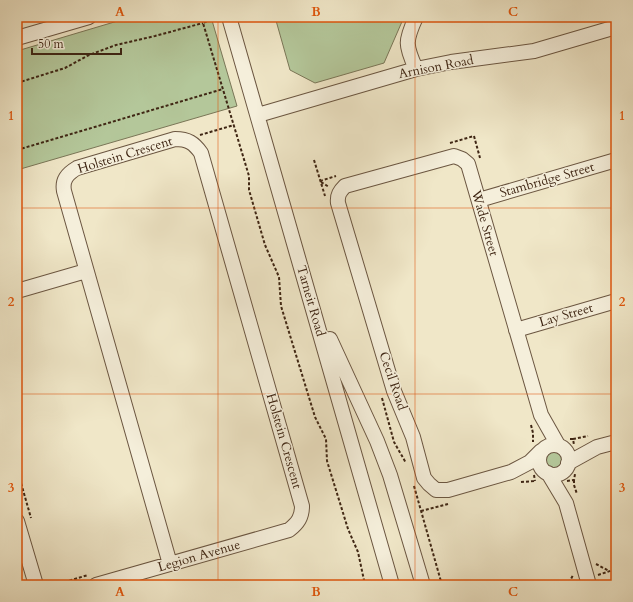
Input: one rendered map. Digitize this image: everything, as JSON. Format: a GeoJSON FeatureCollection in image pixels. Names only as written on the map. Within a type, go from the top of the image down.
{"type":"FeatureCollection","features":[{"type":"Feature","properties":{"kind":"street"},"geometry":{"type":"LineString","coordinates":[[17,38],[60,21],[89,17]]}},
{"type":"Feature","properties":{"kind":"street","name":"Tarneit Road"},"geometry":{"type":"LineString","coordinates":[[229,17],[392,585]]}},
{"type":"Feature","properties":{"kind":"street"},"geometry":{"type":"LineString","coordinates":[[416,17],[408,38],[408,52],[416,69]]}},
{"type":"Feature","properties":{"kind":"street","name":"Arnison Road"},"geometry":{"type":"LineString","coordinates":[[258,115],[416,69],[451,62],[534,51],[616,26]]}},
{"type":"Feature","properties":{"kind":"street","name":"Holstein Crescent"},"geometry":{"type":"LineString","coordinates":[[170,564],[64,191],[63,185],[66,178],[70,172],[77,168],[176,139],[184,139],[191,142],[201,153],[302,506],[302,513],[299,520]]}},
{"type":"Feature","properties":{"kind":"street","name":"Wade Street"},"geometry":{"type":"LineString","coordinates":[[339,193],[346,186],[351,184],[454,156],[462,159],[468,164],[516,330],[535,416],[539,445]]}},
{"type":"Feature","properties":{"kind":"street","name":"Stambridge Street"},"geometry":{"type":"LineString","coordinates":[[479,200],[616,160]]}},
{"type":"Feature","properties":{"kind":"street"},"geometry":{"type":"LineString","coordinates":[[280,192],[300,245],[335,353],[377,441],[390,475],[423,585]]}},
{"type":"Feature","properties":{"kind":"street","name":"Cecil Road"},"geometry":{"type":"LineString","coordinates":[[339,193],[338,203],[394,391],[413,437],[426,481],[436,490],[448,490],[538,473],[539,445]]}},
{"type":"Feature","properties":{"kind":"street"},"geometry":{"type":"LineString","coordinates":[[17,291],[86,271]]}},
{"type":"Feature","properties":{"kind":"street","name":"Lay Street"},"geometry":{"type":"LineString","coordinates":[[516,330],[616,301]]}},
{"type":"Feature","properties":{"kind":"street","name":"Wade Street"},"geometry":{"type":"LineString","coordinates":[[535,416],[560,446]]}},
{"type":"Feature","properties":{"kind":"street"},"geometry":{"type":"LineString","coordinates":[[539,445],[597,447],[616,442]]}},
{"type":"Feature","properties":{"kind":"street"},"geometry":{"type":"LineString","coordinates":[[560,446],[568,453],[566,467],[566,503],[589,585]]}},
{"type":"Feature","properties":{"kind":"street"},"geometry":{"type":"LineString","coordinates":[[538,473],[556,474],[597,447]]}},
{"type":"Feature","properties":{"kind":"street"},"geometry":{"type":"LineString","coordinates":[[538,473],[566,503]]}},
{"type":"Feature","properties":{"kind":"street","name":"Legion Avenue"},"geometry":{"type":"LineString","coordinates":[[94,579],[170,564],[289,530],[299,520]]}},
{"type":"Feature","properties":{"kind":"street"},"geometry":{"type":"LineString","coordinates":[[17,521],[36,585]]}},
{"type":"Feature","properties":{"kind":"path"},"geometry":{"type":"LineString","coordinates":[[17,83],[65,68],[90,55],[116,45],[203,23],[216,19],[216,17]]}},
{"type":"Feature","properties":{"kind":"path"},"geometry":{"type":"LineString","coordinates":[[203,23],[249,176],[249,190],[265,246],[279,277],[281,306],[315,417],[326,439],[327,460],[348,529],[358,552],[365,585]]}},
{"type":"Feature","properties":{"kind":"path"},"geometry":{"type":"LineString","coordinates":[[17,150],[223,90]]}},
{"type":"Feature","properties":{"kind":"path"},"geometry":{"type":"LineString","coordinates":[[184,139],[234,125]]}},
{"type":"Feature","properties":{"kind":"path"},"geometry":{"type":"LineString","coordinates":[[443,145],[474,136],[481,160]]}},
{"type":"Feature","properties":{"kind":"path"},"geometry":{"type":"LineString","coordinates":[[320,181],[343,174]]}},
{"type":"Feature","properties":{"kind":"path"},"geometry":{"type":"LineString","coordinates":[[515,478],[525,481],[538,473],[527,453],[530,449],[539,445],[533,433],[535,416]]}},
{"type":"Feature","properties":{"kind":"path"},"geometry":{"type":"LineString","coordinates":[[421,511],[452,502]]}},
{"type":"Feature","properties":{"kind":"path"},"geometry":{"type":"LineString","coordinates":[[569,583],[573,575]]}},
{"type":"Feature","properties":{"kind":"path"},"geometry":{"type":"LineString","coordinates":[[55,585],[94,579]]}},
{"type":"Feature","properties":{"kind":"green space"},"geometry":{"type":"Polygon","coordinates":[[[131,17],[211,17],[237,106],[17,170],[17,51],[131,17]]]}},
{"type":"Feature","properties":{"kind":"green space"},"geometry":{"type":"Polygon","coordinates":[[[275,17],[404,17],[384,63],[315,83],[290,70],[275,17]]]}},
{"type":"Feature","properties":{"kind":"green space"},"geometry":{"type":"Polygon","coordinates":[[[554,452],[560,454],[562,460],[560,466],[554,468],[548,466],[546,460],[548,454],[554,452]]]}}]}
